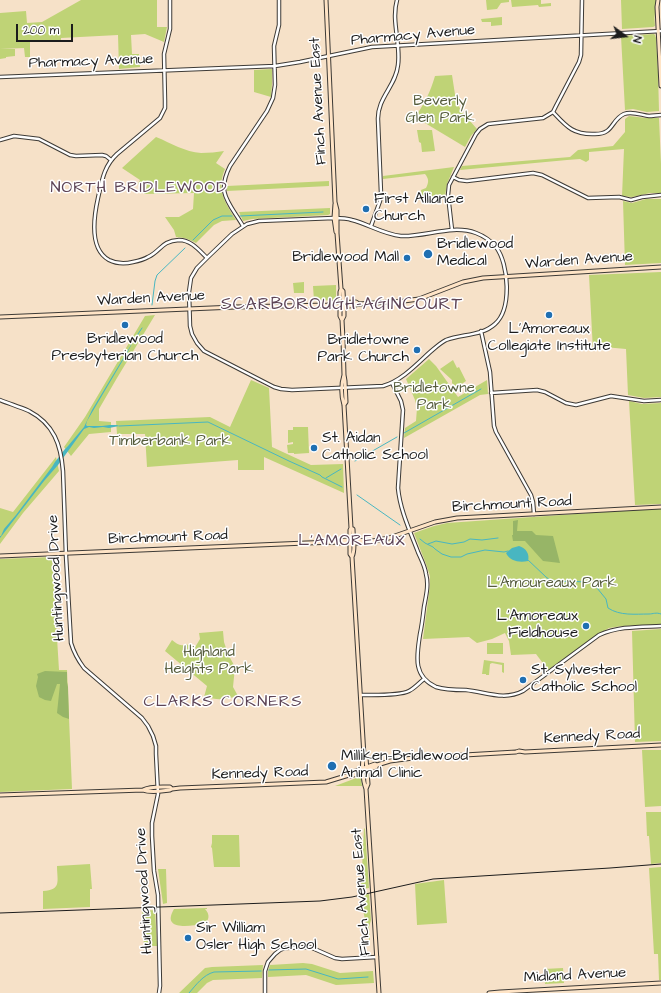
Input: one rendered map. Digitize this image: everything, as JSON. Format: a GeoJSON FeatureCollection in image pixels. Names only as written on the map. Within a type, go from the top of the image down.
{"type":"FeatureCollection","features":[{"type":"Feature","properties":{"kind":"main road","name":"Finch Avenue East"},"geometry":{"type":"LineString","coordinates":[[326,0],[335,202],[343,291],[342,304],[344,316],[342,320],[344,388],[346,402],[344,405],[351,528],[353,530],[352,542],[354,553],[352,557],[361,695],[363,759],[365,769],[364,784],[366,789],[380,993]]}},
{"type":"Feature","properties":{"kind":"main road"},"geometry":{"type":"LineString","coordinates":[[658,0],[657,8],[660,31],[661,86]]}},
{"type":"Feature","properties":{"kind":"main road","name":"Warden Avenue"},"geometry":{"type":"LineString","coordinates":[[0,317],[235,306],[328,305],[356,302],[358,304],[404,301],[419,299],[463,282],[483,278],[661,268]]}},
{"type":"Feature","properties":{"kind":"main road","name":"Birchmount Road"},"geometry":{"type":"LineString","coordinates":[[0,556],[338,542],[340,540],[352,542],[364,540],[367,542],[389,538],[435,522],[457,518],[661,507]]}},
{"type":"Feature","properties":{"kind":"main road","name":"Kennedy Road"},"geometry":{"type":"LineString","coordinates":[[0,795],[143,790],[146,788],[158,789],[170,787],[172,789],[326,782],[349,775],[351,776],[365,769],[376,767],[377,765],[413,758],[519,751],[525,752],[661,745]]}},
{"type":"Feature","properties":{"kind":"main road","name":"Midland Avenue"},"geometry":{"type":"LineString","coordinates":[[489,993],[661,983]]}},
{"type":"Feature","properties":{"kind":"street"},"geometry":{"type":"LineString","coordinates":[[170,0],[170,29],[164,54],[165,104],[163,114],[111,160],[106,167],[102,179],[95,218],[96,242],[99,250],[105,257],[117,263],[128,263],[148,257],[166,243],[180,240],[192,244],[207,258]]}},
{"type":"Feature","properties":{"kind":"street"},"geometry":{"type":"LineString","coordinates":[[243,226],[225,194],[224,185],[230,166],[271,104],[275,91],[274,44],[280,24],[279,0]]}},
{"type":"Feature","properties":{"kind":"street"},"geometry":{"type":"LineString","coordinates":[[371,226],[380,201],[381,193],[378,112],[381,101],[394,80],[398,69],[396,0]]}},
{"type":"Feature","properties":{"kind":"street"},"geometry":{"type":"LineString","coordinates":[[452,230],[448,195],[449,185],[472,139],[480,129],[493,123],[542,118],[553,112],[580,58],[582,0]]}},
{"type":"Feature","properties":{"kind":"street","name":"Pharmacy Avenue"},"geometry":{"type":"LineString","coordinates":[[0,77],[274,66],[372,47],[660,31]]}},
{"type":"Feature","properties":{"kind":"street"},"geometry":{"type":"LineString","coordinates":[[553,112],[566,126],[582,134],[606,132],[615,121],[625,114],[631,113],[648,116],[661,115]]}},
{"type":"Feature","properties":{"kind":"street"},"geometry":{"type":"LineString","coordinates":[[0,140],[19,136],[40,139],[68,155],[102,155],[111,160]]}},
{"type":"Feature","properties":{"kind":"street"},"geometry":{"type":"LineString","coordinates":[[453,177],[459,180],[467,181],[533,173],[542,175],[588,198],[619,197],[631,200],[661,195]]}},
{"type":"Feature","properties":{"kind":"street"},"geometry":{"type":"LineString","coordinates":[[336,218],[351,220],[371,226],[381,231],[399,236],[463,230],[476,233],[489,240],[496,247],[504,264],[506,277],[506,298],[505,308],[501,317],[494,326],[481,332],[447,340],[439,344],[401,377],[392,383],[383,386],[292,390],[281,389],[274,387],[204,351],[197,343],[190,326],[189,292],[191,278],[197,268],[207,258],[232,234],[243,226],[260,221],[336,218]]}},
{"type":"Feature","properties":{"kind":"street"},"geometry":{"type":"LineString","coordinates":[[481,332],[490,372],[494,426],[531,495],[534,514]]}},
{"type":"Feature","properties":{"kind":"street"},"geometry":{"type":"LineString","coordinates":[[392,383],[401,401],[403,410],[398,488],[400,502],[427,578],[427,591],[417,657],[419,669],[424,678],[438,687],[509,696],[523,691],[599,635],[618,629],[661,626]]}},
{"type":"Feature","properties":{"kind":"street"},"geometry":{"type":"LineString","coordinates":[[491,393],[537,390],[545,392],[566,403],[576,405],[611,396],[644,401],[661,400]]}},
{"type":"Feature","properties":{"kind":"street","name":"Huntingwood Drive"},"geometry":{"type":"LineString","coordinates":[[0,400],[29,411],[47,425],[56,439],[61,451],[71,643],[73,650],[84,668],[142,718],[148,726],[156,746],[158,789],[152,823],[152,836],[154,871],[158,895],[159,993]]}},
{"type":"Feature","properties":{"kind":"street"},"geometry":{"type":"LineString","coordinates":[[361,695],[402,693],[414,688],[424,678]]}},
{"type":"Feature","properties":{"kind":"street"},"geometry":{"type":"LineString","coordinates":[[266,993],[265,971],[268,962],[275,954],[285,948],[310,947],[335,958],[342,959],[377,957]]}},
{"type":"Feature","properties":{"kind":"green space"},"geometry":{"type":"Polygon","coordinates":[[[81,0],[157,0],[157,27],[167,27],[164,42],[145,34],[131,35],[132,54],[139,54],[140,67],[119,69],[118,35],[61,38],[61,41],[30,42],[30,57],[25,57],[24,48],[0,49],[0,13],[26,11],[27,23],[42,22],[81,0]]]}},
{"type":"Feature","properties":{"kind":"green space"},"geometry":{"type":"Polygon","coordinates":[[[486,0],[509,0],[509,2],[501,3],[497,9],[487,10],[486,0]]]}},
{"type":"Feature","properties":{"kind":"green space"},"geometry":{"type":"Polygon","coordinates":[[[511,0],[541,0],[541,4],[551,3],[551,6],[539,7],[538,5],[512,7],[511,0]]]}},
{"type":"Feature","properties":{"kind":"green space"},"geometry":{"type":"Polygon","coordinates":[[[621,0],[656,0],[655,18],[654,13],[655,26],[622,29],[621,0]]]}},
{"type":"Feature","properties":{"kind":"green space"},"geometry":{"type":"Polygon","coordinates":[[[502,17],[502,25],[491,26],[491,22],[482,22],[481,19],[502,17]]]}},
{"type":"Feature","properties":{"kind":"green space"},"geometry":{"type":"Polygon","coordinates":[[[654,34],[656,38],[659,111],[647,112],[633,109],[625,110],[621,36],[654,34]]]}},
{"type":"Feature","properties":{"kind":"green space"},"geometry":{"type":"Polygon","coordinates":[[[0,49],[15,49],[15,56],[0,59],[0,49]]]}},
{"type":"Feature","properties":{"kind":"green space"},"geometry":{"type":"Polygon","coordinates":[[[272,69],[271,97],[254,92],[254,70],[272,69]]]}},
{"type":"Feature","properties":{"kind":"green space","name":"Beverly Glen Park"},"geometry":{"type":"Polygon","coordinates":[[[452,75],[456,101],[462,112],[477,129],[465,147],[420,120],[406,120],[407,114],[416,116],[427,97],[435,76],[452,75]]]}},
{"type":"Feature","properties":{"kind":"green space"},"geometry":{"type":"Polygon","coordinates":[[[629,116],[659,118],[661,193],[650,193],[632,197],[622,196],[624,149],[589,152],[589,160],[586,162],[580,159],[460,170],[462,166],[570,157],[578,150],[613,146],[625,132],[625,119],[629,116]]]}},
{"type":"Feature","properties":{"kind":"green space"},"geometry":{"type":"Polygon","coordinates":[[[417,130],[432,130],[435,151],[422,152],[417,130]]]}},
{"type":"Feature","properties":{"kind":"green space"},"geometry":{"type":"Polygon","coordinates":[[[156,137],[195,152],[207,153],[224,151],[216,163],[225,169],[221,183],[223,196],[236,220],[222,221],[214,225],[196,243],[186,238],[176,237],[174,230],[165,217],[179,217],[193,209],[194,193],[144,194],[147,185],[145,184],[143,187],[138,184],[140,180],[122,168],[156,137]]]}},
{"type":"Feature","properties":{"kind":"green space"},"geometry":{"type":"Polygon","coordinates":[[[454,167],[447,184],[445,196],[422,199],[421,190],[426,188],[428,182],[425,174],[383,179],[383,176],[454,167]]]}},
{"type":"Feature","properties":{"kind":"green space"},"geometry":{"type":"Polygon","coordinates":[[[329,181],[329,186],[227,191],[227,186],[329,181]]]}},
{"type":"Feature","properties":{"kind":"green space"},"geometry":{"type":"Polygon","coordinates":[[[646,199],[661,199],[661,263],[625,265],[623,201],[632,203],[646,199]]]}},
{"type":"Feature","properties":{"kind":"green space"},"geometry":{"type":"Polygon","coordinates":[[[330,208],[330,214],[328,215],[252,219],[243,221],[239,212],[330,208]]]}},
{"type":"Feature","properties":{"kind":"green space"},"geometry":{"type":"Polygon","coordinates":[[[661,272],[661,397],[644,398],[628,395],[626,349],[604,347],[593,351],[589,275],[661,272]]]}},
{"type":"Feature","properties":{"kind":"green space"},"geometry":{"type":"Polygon","coordinates":[[[304,282],[304,293],[294,293],[293,283],[304,282]]]}},
{"type":"Feature","properties":{"kind":"green space"},"geometry":{"type":"Polygon","coordinates":[[[336,285],[336,300],[314,301],[313,286],[336,285]]]}},
{"type":"Feature","properties":{"kind":"green space"},"geometry":{"type":"Polygon","coordinates":[[[155,315],[99,409],[99,421],[111,422],[111,432],[89,434],[71,456],[64,447],[85,417],[145,316],[155,315]]]}},
{"type":"Feature","properties":{"kind":"green space","name":"Bridletowne Park"},"geometry":{"type":"Polygon","coordinates":[[[429,359],[436,366],[458,397],[487,380],[488,394],[480,395],[404,438],[405,428],[416,421],[417,408],[406,379],[429,359]]]}},
{"type":"Feature","properties":{"kind":"green space"},"geometry":{"type":"Polygon","coordinates":[[[453,360],[457,368],[459,367],[466,381],[456,388],[452,383],[452,380],[440,369],[453,360]]]}},
{"type":"Feature","properties":{"kind":"green space","name":"Timberbank Park"},"geometry":{"type":"Polygon","coordinates":[[[251,380],[269,388],[272,447],[311,465],[343,464],[344,493],[264,457],[264,470],[238,470],[238,460],[147,467],[145,434],[117,434],[116,421],[210,417],[230,427],[251,380]]]}},
{"type":"Feature","properties":{"kind":"green space"},"geometry":{"type":"Polygon","coordinates":[[[629,401],[642,404],[661,403],[661,504],[635,505],[629,401]]]}},
{"type":"Feature","properties":{"kind":"green space"},"geometry":{"type":"Polygon","coordinates":[[[293,427],[308,427],[309,453],[288,453],[287,445],[293,444],[293,442],[288,443],[288,430],[293,430],[293,427]]]}},
{"type":"Feature","properties":{"kind":"green space"},"geometry":{"type":"Polygon","coordinates":[[[56,457],[59,471],[23,513],[0,544],[0,508],[13,512],[56,457]]]}},
{"type":"Feature","properties":{"kind":"green space","name":"L'Amoureaux Park"},"geometry":{"type":"Polygon","coordinates":[[[661,508],[661,625],[622,626],[609,628],[548,670],[536,654],[511,655],[509,641],[505,633],[492,639],[477,643],[469,637],[423,639],[430,576],[414,533],[447,523],[661,508]]]}},
{"type":"Feature","properties":{"kind":"green space"},"geometry":{"type":"Polygon","coordinates":[[[518,520],[517,531],[532,531],[536,535],[553,536],[560,563],[543,561],[525,541],[513,541],[513,521],[518,520]]]}},
{"type":"Feature","properties":{"kind":"green space"},"geometry":{"type":"Polygon","coordinates":[[[52,557],[59,670],[67,670],[72,789],[0,792],[0,559],[52,557]]]}},
{"type":"Feature","properties":{"kind":"green space"},"geometry":{"type":"Polygon","coordinates":[[[661,629],[661,741],[635,742],[632,631],[661,629]]]}},
{"type":"Feature","properties":{"kind":"green space","name":"Highland Heights Park"},"geometry":{"type":"Polygon","coordinates":[[[223,631],[224,642],[228,654],[235,667],[233,687],[238,696],[213,699],[204,697],[207,686],[165,651],[172,640],[179,645],[186,644],[194,649],[200,639],[199,633],[223,631]]]}},
{"type":"Feature","properties":{"kind":"green space"},"geometry":{"type":"Polygon","coordinates":[[[487,643],[503,643],[503,654],[487,654],[487,643]]]}},
{"type":"Feature","properties":{"kind":"green space"},"geometry":{"type":"Polygon","coordinates":[[[484,660],[504,663],[504,673],[502,672],[502,665],[492,663],[490,664],[489,675],[482,674],[484,660]]]}},
{"type":"Feature","properties":{"kind":"green space"},"geometry":{"type":"Polygon","coordinates":[[[45,671],[67,672],[69,719],[57,713],[60,684],[57,684],[51,701],[39,697],[36,686],[38,677],[37,674],[45,671]]]}},
{"type":"Feature","properties":{"kind":"green space"},"geometry":{"type":"Polygon","coordinates":[[[642,750],[661,750],[661,806],[645,807],[642,750]]]}},
{"type":"Feature","properties":{"kind":"green space"},"geometry":{"type":"Polygon","coordinates":[[[359,777],[361,778],[362,786],[335,786],[359,777]]]}},
{"type":"Feature","properties":{"kind":"green space"},"geometry":{"type":"Polygon","coordinates":[[[646,812],[661,812],[661,863],[651,864],[649,836],[647,836],[646,812]]]}},
{"type":"Feature","properties":{"kind":"green space"},"geometry":{"type":"Polygon","coordinates":[[[364,828],[369,888],[361,889],[364,828]]]}},
{"type":"Feature","properties":{"kind":"green space"},"geometry":{"type":"Polygon","coordinates":[[[212,835],[239,835],[240,867],[214,867],[211,847],[212,835]]]}},
{"type":"Feature","properties":{"kind":"green space"},"geometry":{"type":"Polygon","coordinates":[[[90,864],[92,889],[90,889],[90,907],[43,909],[43,891],[53,889],[57,884],[57,866],[90,864]]]}},
{"type":"Feature","properties":{"kind":"green space"},"geometry":{"type":"Polygon","coordinates":[[[661,867],[661,980],[659,980],[658,954],[654,954],[649,868],[661,867]]]}},
{"type":"Feature","properties":{"kind":"green space"},"geometry":{"type":"Polygon","coordinates":[[[158,869],[166,869],[167,903],[163,904],[158,869]]]}},
{"type":"Feature","properties":{"kind":"green space"},"geometry":{"type":"Polygon","coordinates":[[[444,880],[447,923],[417,925],[415,884],[444,880]]]}},
{"type":"Feature","properties":{"kind":"green space"},"geometry":{"type":"Polygon","coordinates":[[[369,894],[371,920],[369,927],[370,944],[360,895],[369,894]]]}},
{"type":"Feature","properties":{"kind":"green space"},"geometry":{"type":"Polygon","coordinates":[[[207,908],[205,909],[207,911],[208,919],[203,924],[179,926],[171,921],[171,916],[174,909],[207,908]]]}},
{"type":"Feature","properties":{"kind":"green space"},"geometry":{"type":"Polygon","coordinates":[[[155,910],[157,946],[144,946],[142,911],[155,910]]]}},
{"type":"Feature","properties":{"kind":"green space"},"geometry":{"type":"Polygon","coordinates":[[[303,963],[312,964],[340,973],[373,971],[374,983],[336,985],[306,975],[268,977],[270,965],[303,963]]]}},
{"type":"Feature","properties":{"kind":"green space"},"geometry":{"type":"Polygon","coordinates":[[[263,965],[262,978],[213,980],[207,983],[197,993],[179,993],[205,968],[263,965]]]}},
{"type":"Feature","properties":{"kind":"green space"},"geometry":{"type":"Polygon","coordinates":[[[563,968],[564,983],[545,984],[544,969],[563,968]]]}},
{"type":"Feature","properties":{"kind":"water"},"geometry":{"type":"Polygon","coordinates":[[[134,340],[86,425],[119,426],[109,428],[89,427],[84,429],[58,465],[0,538],[4,529],[65,449],[84,427],[92,410],[134,340]]]}},
{"type":"Feature","properties":{"kind":"water"},"geometry":{"type":"Polygon","coordinates":[[[519,546],[524,548],[527,552],[528,561],[515,561],[506,553],[512,548],[519,546]]]}},
{"type":"Feature","properties":{"kind":"waterway"},"geometry":{"type":"LineString","coordinates":[[240,216],[323,212]]}},
{"type":"Feature","properties":{"kind":"waterway"},"geometry":{"type":"LineString","coordinates":[[193,240],[213,220],[222,216],[232,216]]}},
{"type":"Feature","properties":{"kind":"waterway"},"geometry":{"type":"LineString","coordinates":[[152,305],[157,275],[185,248]]}},
{"type":"Feature","properties":{"kind":"waterway"},"geometry":{"type":"LineString","coordinates":[[134,340],[142,328]]}},
{"type":"Feature","properties":{"kind":"waterway"},"geometry":{"type":"LineString","coordinates":[[404,433],[481,389]]}},
{"type":"Feature","properties":{"kind":"waterway"},"geometry":{"type":"LineString","coordinates":[[119,426],[208,422],[342,487]]}},
{"type":"Feature","properties":{"kind":"waterway"},"geometry":{"type":"LineString","coordinates":[[355,461],[397,437]]}},
{"type":"Feature","properties":{"kind":"waterway"},"geometry":{"type":"LineString","coordinates":[[326,478],[341,469]]}},
{"type":"Feature","properties":{"kind":"waterway"},"geometry":{"type":"LineString","coordinates":[[357,495],[400,525]]}},
{"type":"Feature","properties":{"kind":"waterway"},"geometry":{"type":"LineString","coordinates":[[428,544],[436,541],[452,544],[464,542],[470,539],[482,540],[498,538]]}},
{"type":"Feature","properties":{"kind":"waterway"},"geometry":{"type":"LineString","coordinates":[[420,539],[442,554],[451,557],[461,557],[485,550],[508,551]]}},
{"type":"Feature","properties":{"kind":"waterway"},"geometry":{"type":"LineString","coordinates":[[527,559],[550,580],[562,582],[584,582]]}},
{"type":"Feature","properties":{"kind":"waterway"},"geometry":{"type":"LineString","coordinates":[[597,588],[606,599],[608,608],[613,611],[628,614],[661,614]]}},
{"type":"Feature","properties":{"kind":"waterway"},"geometry":{"type":"LineString","coordinates":[[269,970],[306,969],[338,979],[368,977]]}},
{"type":"Feature","properties":{"kind":"waterway"},"geometry":{"type":"LineString","coordinates":[[189,993],[203,978],[210,973],[261,971]]}},
{"type":"Feature","properties":{"kind":"railway"},"geometry":{"type":"LineString","coordinates":[[0,913],[320,901],[352,897],[433,879],[661,864]]}},
{"type":"Feature","properties":{"kind":"place","name":"First Alliance Church"},"geometry":{"type":"Point","coordinates":[366,209]}},
{"type":"Feature","properties":{"kind":"place","name":"Bridlewood Medical"},"geometry":{"type":"Point","coordinates":[428,254]}},
{"type":"Feature","properties":{"kind":"place","name":"Bridlewood Mall"},"geometry":{"type":"Point","coordinates":[407,258]}},
{"type":"Feature","properties":{"kind":"place","name":"L'Amoreaux Collegiate Institute"},"geometry":{"type":"Point","coordinates":[549,315]}},
{"type":"Feature","properties":{"kind":"place","name":"Bridlewood Presbyterian Church"},"geometry":{"type":"Point","coordinates":[125,325]}},
{"type":"Feature","properties":{"kind":"place","name":"Bridletowne Park Church"},"geometry":{"type":"Point","coordinates":[417,350]}},
{"type":"Feature","properties":{"kind":"place","name":"St. Aidan Catholic School"},"geometry":{"type":"Point","coordinates":[314,448]}},
{"type":"Feature","properties":{"kind":"place","name":"L'Amoreaux Fieldhouse"},"geometry":{"type":"Point","coordinates":[586,626]}},
{"type":"Feature","properties":{"kind":"place","name":"St. Sylvester Catholic School"},"geometry":{"type":"Point","coordinates":[523,680]}},
{"type":"Feature","properties":{"kind":"place","name":"Milliken-Bridlewood Animal Clinic"},"geometry":{"type":"Point","coordinates":[332,766]}},
{"type":"Feature","properties":{"kind":"place","name":"Sir William Osler High School"},"geometry":{"type":"Point","coordinates":[188,938]}},
{"type":"Feature","properties":{"kind":"district","name":"NORTH BRIDLEWOOD"},"geometry":{"type":"Point","coordinates":[139,189]}},
{"type":"Feature","properties":{"kind":"district","name":"SCARBOROUGH–AGINCOURT"},"geometry":{"type":"Point","coordinates":[342,305]}},
{"type":"Feature","properties":{"kind":"district","name":"L'AMOREAUX"},"geometry":{"type":"Point","coordinates":[352,542]}},
{"type":"Feature","properties":{"kind":"district","name":"CLARKS CORNERS"},"geometry":{"type":"Point","coordinates":[223,703]}}]}
